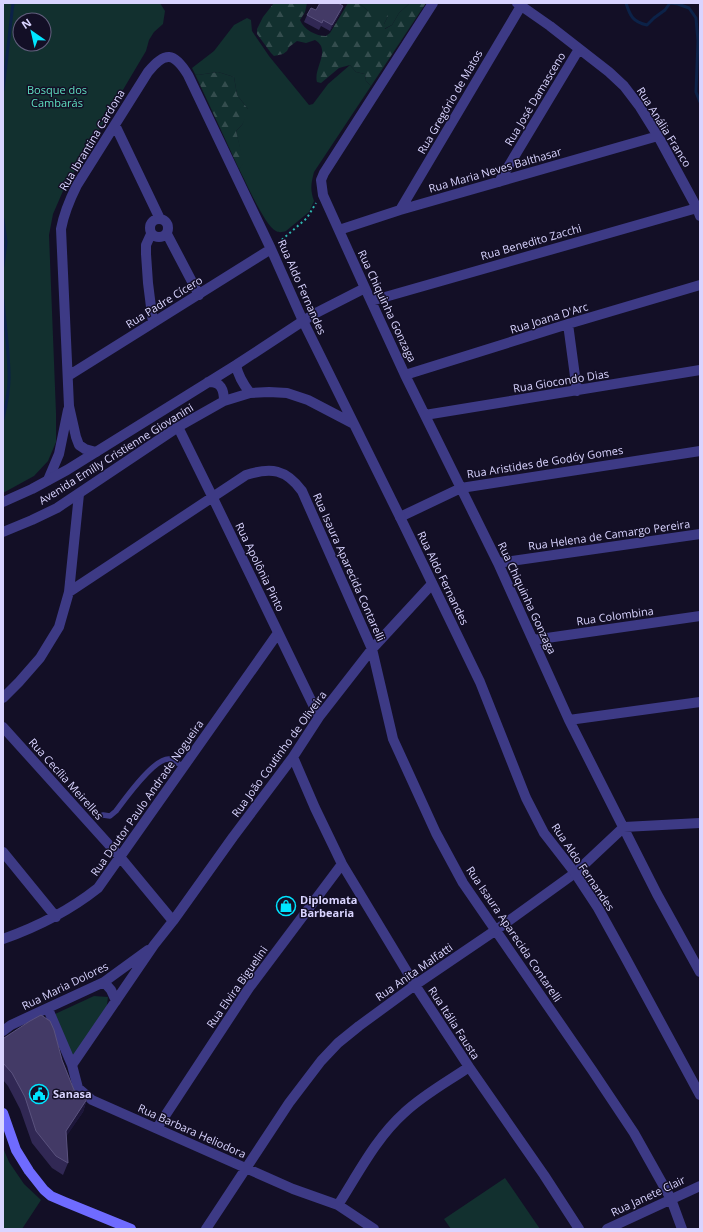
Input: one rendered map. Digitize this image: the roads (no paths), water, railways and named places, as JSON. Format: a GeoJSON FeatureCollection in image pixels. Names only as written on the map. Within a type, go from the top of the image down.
{"type":"FeatureCollection","features":[{"type":"Feature","properties":{"kind":"main road"},"geometry":{"type":"LineString","coordinates":[[3,1112],[16,1150],[29,1171],[44,1190],[51,1196],[131,1229]]}},
{"type":"Feature","properties":{"kind":"street","name":"Rua Chiquinha Gonzaga"},"geometry":{"type":"LineString","coordinates":[[433,3],[324,173],[321,180],[323,195],[405,375],[498,563],[569,720],[657,894],[700,972]]}},
{"type":"Feature","properties":{"kind":"street","name":"Rua Anália Franco"},"geometry":{"type":"LineString","coordinates":[[519,4],[610,72],[624,86],[640,107],[658,136],[699,212]]}},
{"type":"Feature","properties":{"kind":"street","name":"Rua Gregório de Matos"},"geometry":{"type":"LineString","coordinates":[[400,210],[519,4]]}},
{"type":"Feature","properties":{"kind":"street","name":"Rua José Damasceno"},"geometry":{"type":"LineString","coordinates":[[499,182],[579,49]]}},
{"type":"Feature","properties":{"kind":"street","name":"Rua Ibrantina Cardona"},"geometry":{"type":"LineString","coordinates":[[96,452],[85,449],[80,445],[76,437],[69,406],[61,229],[69,201],[77,185],[148,72],[158,60],[166,57],[176,59],[180,63]]}},
{"type":"Feature","properties":{"kind":"street","name":"Rua Aldo Fernandes"},"geometry":{"type":"LineString","coordinates":[[180,63],[194,87],[271,249],[303,321],[480,682],[526,798],[544,833],[575,874],[598,908],[700,1095]]}},
{"type":"Feature","properties":{"kind":"street"},"geometry":{"type":"LineString","coordinates":[[115,125],[160,219],[168,224],[169,228],[167,234],[156,238],[152,234],[150,228],[154,220],[160,219]]}},
{"type":"Feature","properties":{"kind":"street","name":"Rua Maria Neves Balthasar"},"geometry":{"type":"LineString","coordinates":[[339,230],[400,210],[658,136]]}},
{"type":"Feature","properties":{"kind":"street","name":"Rua Benedito Zacchi"},"geometry":{"type":"LineString","coordinates":[[371,301],[699,212]]}},
{"type":"Feature","properties":{"kind":"street"},"geometry":{"type":"LineString","coordinates":[[152,234],[146,245],[146,254],[148,283],[154,323]]}},
{"type":"Feature","properties":{"kind":"street"},"geometry":{"type":"LineString","coordinates":[[167,234],[198,295]]}},
{"type":"Feature","properties":{"kind":"street","name":"Rua Padre Cícero"},"geometry":{"type":"LineString","coordinates":[[68,376],[271,249]]}},
{"type":"Feature","properties":{"kind":"street","name":"Rua Joana D'Arc"},"geometry":{"type":"LineString","coordinates":[[405,375],[568,324],[700,285]]}},
{"type":"Feature","properties":{"kind":"street","name":"Avenida Emilly Cristienne Giovanini"},"geometry":{"type":"LineString","coordinates":[[3,502],[32,489],[96,452],[321,310],[365,288]]}},
{"type":"Feature","properties":{"kind":"street"},"geometry":{"type":"LineString","coordinates":[[568,324],[577,390]]}},
{"type":"Feature","properties":{"kind":"street"},"geometry":{"type":"LineString","coordinates":[[236,365],[237,372],[250,393]]}},
{"type":"Feature","properties":{"kind":"street","name":"Rua Giocondo Dias"},"geometry":{"type":"LineString","coordinates":[[425,415],[700,370]]}},
{"type":"Feature","properties":{"kind":"street"},"geometry":{"type":"LineString","coordinates":[[208,382],[215,382],[219,385],[224,395],[224,401]]}},
{"type":"Feature","properties":{"kind":"street","name":"Avenida Emilly Cristienne Giovanini"},"geometry":{"type":"LineString","coordinates":[[3,532],[57,508],[178,427],[224,401],[250,393],[287,393],[308,400],[354,424]]}},
{"type":"Feature","properties":{"kind":"street","name":"Rua Ibrantina Cardona"},"geometry":{"type":"LineString","coordinates":[[48,480],[59,454],[69,406]]}},
{"type":"Feature","properties":{"kind":"street","name":"Rua Apolônia Pinto"},"geometry":{"type":"LineString","coordinates":[[178,427],[319,717]]}},
{"type":"Feature","properties":{"kind":"street","name":"Rua Aristides de Godóy Gomes"},"geometry":{"type":"LineString","coordinates":[[400,517],[461,488],[700,451]]}},
{"type":"Feature","properties":{"kind":"street","name":"Rua Isaura Aparecida Contarelli"},"geometry":{"type":"LineString","coordinates":[[69,592],[212,496],[246,475],[258,471],[268,470],[277,472],[295,482],[302,491],[372,649],[393,739],[436,833],[460,877],[634,1133],[671,1199],[682,1229]]}},
{"type":"Feature","properties":{"kind":"street"},"geometry":{"type":"LineString","coordinates":[[3,698],[20,682],[40,658],[59,627],[69,592],[79,494]]}},
{"type":"Feature","properties":{"kind":"street","name":"Rua Helena de Camargo Pereira"},"geometry":{"type":"LineString","coordinates":[[498,563],[700,534]]}},
{"type":"Feature","properties":{"kind":"street","name":"Rua João Coutinho de Oliveira"},"geometry":{"type":"LineString","coordinates":[[154,945],[293,757],[319,717],[372,649],[432,584]]}},
{"type":"Feature","properties":{"kind":"street","name":"Rua Colombina"},"geometry":{"type":"LineString","coordinates":[[533,640],[700,616]]}},
{"type":"Feature","properties":{"kind":"street","name":"Rua Doutor Paulo Andrade Nogueira"},"geometry":{"type":"LineString","coordinates":[[3,939],[56,917],[98,888],[278,633]]}},
{"type":"Feature","properties":{"kind":"street"},"geometry":{"type":"LineString","coordinates":[[569,720],[700,702]]}},
{"type":"Feature","properties":{"kind":"street","name":"Rua Cecília Meirelles"},"geometry":{"type":"LineString","coordinates":[[3,727],[120,857],[173,921]]}},
{"type":"Feature","properties":{"kind":"street","name":"Rua Itália Fausta"},"geometry":{"type":"LineString","coordinates":[[293,757],[315,808],[342,864],[415,986],[579,1229]]}},
{"type":"Feature","properties":{"kind":"street"},"geometry":{"type":"LineString","coordinates":[[624,827],[700,823]]}},
{"type":"Feature","properties":{"kind":"street","name":"Rua Anita Malfatti"},"geometry":{"type":"LineString","coordinates":[[206,1229],[289,1103],[338,1043],[415,986],[575,874],[624,827]]}},
{"type":"Feature","properties":{"kind":"street"},"geometry":{"type":"LineString","coordinates":[[3,852],[56,917]]}},
{"type":"Feature","properties":{"kind":"street","name":"Rua Elvira Biguelini"},"geometry":{"type":"LineString","coordinates":[[157,1128],[249,988],[342,864]]}},
{"type":"Feature","properties":{"kind":"street"},"geometry":{"type":"LineString","coordinates":[[72,1065],[154,945]]}},
{"type":"Feature","properties":{"kind":"street","name":"Rua Maria Dolores"},"geometry":{"type":"LineString","coordinates":[[3,1030],[104,982],[154,945]]}},
{"type":"Feature","properties":{"kind":"street"},"geometry":{"type":"LineString","coordinates":[[104,982],[111,990],[116,1001]]}},
{"type":"Feature","properties":{"kind":"street","name":"Rua Barbara Heliodora"},"geometry":{"type":"LineString","coordinates":[[48,1009],[72,1065],[78,1088],[92,1100],[245,1168],[338,1205],[374,1229]]}},
{"type":"Feature","properties":{"kind":"street"},"geometry":{"type":"LineString","coordinates":[[338,1205],[375,1147],[398,1118],[419,1100],[469,1067]]}},
{"type":"Feature","properties":{"kind":"street","name":"Rua Janete Clair"},"geometry":{"type":"LineString","coordinates":[[607,1229],[700,1186]]}},
{"type":"Feature","properties":{"kind":"lane"},"geometry":{"type":"LineString","coordinates":[[103,815],[110,816],[116,811],[147,772],[164,760],[173,760],[183,767]]}},
{"type":"Feature","properties":{"kind":"waterway"},"geometry":{"type":"LineString","coordinates":[[3,90],[13,3]]}},
{"type":"Feature","properties":{"kind":"waterway"},"geometry":{"type":"LineString","coordinates":[[626,3],[633,18],[638,22],[647,25],[665,10],[670,3],[689,8],[696,18],[698,41],[696,92],[700,102]]}},
{"type":"Feature","properties":{"kind":"waterway"},"geometry":{"type":"LineString","coordinates":[[3,219],[6,242],[3,266]]}},
{"type":"Feature","properties":{"kind":"waterway"},"geometry":{"type":"LineString","coordinates":[[3,300],[8,349],[9,378],[8,394],[3,419]]}},
{"type":"Feature","properties":{"kind":"place","name":"Diplomata Barbearia"},"geometry":{"type":"Point","coordinates":[286,906]}},
{"type":"Feature","properties":{"kind":"place","name":"Sanasa"},"geometry":{"type":"Point","coordinates":[39,1094]}},
{"type":"Feature","properties":{"kind":"park label","name":"Bosque dos Cambarás"},"geometry":{"type":"Point","coordinates":[57,96]}}]}
